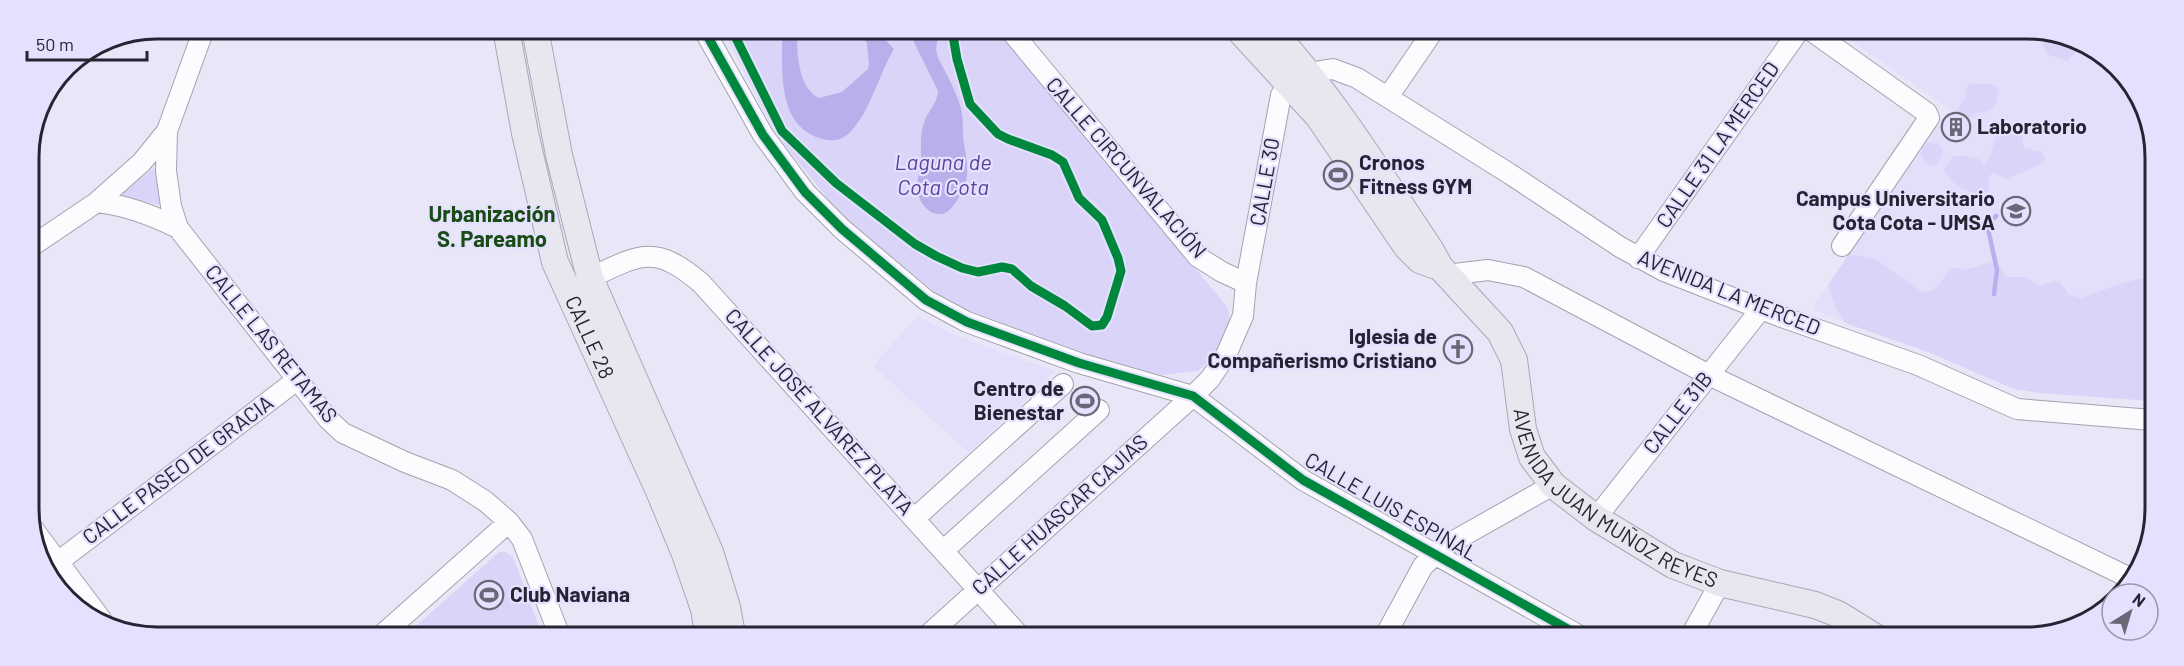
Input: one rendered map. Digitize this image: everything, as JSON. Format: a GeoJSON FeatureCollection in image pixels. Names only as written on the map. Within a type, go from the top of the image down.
{"type":"FeatureCollection","features":[{"type":"Feature","properties":{"kind":"main road","name":"CALLE 28"},"geometry":{"type":"LineString","coordinates":[[508,39],[525,133],[555,262],[584,325],[670,487],[710,552],[731,627]]}},
{"type":"Feature","properties":{"kind":"main road","name":"CALLE 28"},"geometry":{"type":"LineString","coordinates":[[537,39],[559,155],[590,278],[670,487],[685,554],[704,609],[707,627]]}},
{"type":"Feature","properties":{"kind":"main road","name":"AVENIDA JUAN MUÑOZ REYES"},"geometry":{"type":"LineString","coordinates":[[1250,39],[1300,80]]}},
{"type":"Feature","properties":{"kind":"main road","name":"AVENIDA JUAN MUÑOZ REYES"},"geometry":{"type":"LineString","coordinates":[[1277,39],[1318,116],[1406,246],[1420,260],[1443,271],[1500,332],[1514,360],[1523,429],[1532,457],[1553,485],[1596,518],[1673,565],[1720,583],[1815,605],[1838,614],[1859,627]]}},
{"type":"Feature","properties":{"kind":"main road"},"geometry":{"type":"LineString","coordinates":[[566,289],[590,278]]}},
{"type":"Feature","properties":{"kind":"street","name":"CALLE LAS RETAMAS"},"geometry":{"type":"LineString","coordinates":[[200,39],[167,131],[166,171],[171,206],[178,228],[328,420],[343,433],[405,462],[452,480],[485,501],[509,522],[522,539],[556,627]]}},
{"type":"Feature","properties":{"kind":"street"},"geometry":{"type":"LineString","coordinates":[[709,39],[763,135],[805,192],[842,229],[926,300],[967,322],[1080,363],[1193,396],[1210,380],[1226,355],[1243,315],[1246,283]]}},
{"type":"Feature","properties":{"kind":"street","name":"CALLE CIRCUNVALACIÓN"},"geometry":{"type":"LineString","coordinates":[[1017,39],[1198,257],[1246,283]]}},
{"type":"Feature","properties":{"kind":"street"},"geometry":{"type":"LineString","coordinates":[[1388,97],[1428,39]]}},
{"type":"Feature","properties":{"kind":"street","name":"CALLE 31 LA MERCED"},"geometry":{"type":"LineString","coordinates":[[1638,258],[1793,39]]}},
{"type":"Feature","properties":{"kind":"street"},"geometry":{"type":"LineString","coordinates":[[1823,39],[1927,113],[1929,118],[1842,246]]}},
{"type":"Feature","properties":{"kind":"street","name":"AVENIDA LA MERCED"},"geometry":{"type":"LineString","coordinates":[[1300,80],[1333,69],[1357,78],[1638,258],[1664,271],[1761,309],[1918,365],[2017,409],[2030,412],[2145,420]]}},
{"type":"Feature","properties":{"kind":"street","name":"CALLE 30"},"geometry":{"type":"LineString","coordinates":[[1246,283],[1281,95],[1300,80]]}},
{"type":"Feature","properties":{"kind":"street"},"geometry":{"type":"LineString","coordinates":[[39,241],[97,202],[142,162],[167,131]]}},
{"type":"Feature","properties":{"kind":"street"},"geometry":{"type":"LineString","coordinates":[[97,202],[115,204],[138,211],[178,228]]}},
{"type":"Feature","properties":{"kind":"street","name":"CALLE JOSÉ ALVAREZ PLATA"},"geometry":{"type":"LineString","coordinates":[[590,278],[628,259],[653,255],[682,267],[701,283],[1012,627]]}},
{"type":"Feature","properties":{"kind":"street"},"geometry":{"type":"LineString","coordinates":[[1443,271],[1488,270],[1524,277],[1709,375],[2125,575]]}},
{"type":"Feature","properties":{"kind":"street","name":"CALLE 31B"},"geometry":{"type":"LineString","coordinates":[[1596,518],[1761,309]]}},
{"type":"Feature","properties":{"kind":"street","name":"CALLE PASEO DE GRACIA"},"geometry":{"type":"LineString","coordinates":[[58,562],[298,379]]}},
{"type":"Feature","properties":{"kind":"street"},"geometry":{"type":"LineString","coordinates":[[915,518],[1063,384]]}},
{"type":"Feature","properties":{"kind":"street","name":"CALLE LUIS ESPINAL"},"geometry":{"type":"LineString","coordinates":[[1193,396],[1303,480],[1564,627]]}},
{"type":"Feature","properties":{"kind":"street","name":"CALLE HUASCAR CAJIAS"},"geometry":{"type":"LineString","coordinates":[[937,627],[1193,396]]}},
{"type":"Feature","properties":{"kind":"street"},"geometry":{"type":"LineString","coordinates":[[944,550],[1099,410]]}},
{"type":"Feature","properties":{"kind":"street"},"geometry":{"type":"LineString","coordinates":[[1390,627],[1423,566],[1445,546],[1553,485]]}},
{"type":"Feature","properties":{"kind":"street"},"geometry":{"type":"LineString","coordinates":[[391,627],[509,522]]}},
{"type":"Feature","properties":{"kind":"street"},"geometry":{"type":"LineString","coordinates":[[44,543],[92,608]]}},
{"type":"Feature","properties":{"kind":"street"},"geometry":{"type":"LineString","coordinates":[[1695,627],[1720,583]]}},
{"type":"Feature","properties":{"kind":"shaded area"},"geometry":{"type":"Polygon","coordinates":[[[728,39],[1006,39],[1228,308],[1231,324],[1220,350],[1198,371],[1161,375],[1071,352],[971,312],[938,295],[840,214],[776,134],[728,39]]]}},
{"type":"Feature","properties":{"kind":"shaded area","name":"Campus Universitario Cota Cota - UMSA"},"geometry":{"type":"Polygon","coordinates":[[[1848,39],[2043,40],[2058,43],[2086,55],[2111,73],[2121,85],[2139,119],[2144,141],[2145,400],[2014,389],[1928,352],[1814,310],[1814,305],[1950,109],[1848,39]]]}},
{"type":"Feature","properties":{"kind":"shaded area"},"geometry":{"type":"Polygon","coordinates":[[[2043,40],[2058,43],[2077,51],[2067,61],[2051,56],[2045,51],[2043,40]]]}},
{"type":"Feature","properties":{"kind":"shaded area"},"geometry":{"type":"Polygon","coordinates":[[[1971,83],[1992,84],[1999,88],[1995,107],[1986,112],[1976,113],[1968,119],[1957,110],[1965,97],[1967,86],[1971,83]]]}},
{"type":"Feature","properties":{"kind":"shaded area"},"geometry":{"type":"Polygon","coordinates":[[[2009,129],[2020,132],[2025,148],[2042,152],[2045,160],[2007,179],[1993,173],[1989,176],[1989,191],[1976,192],[1963,189],[1947,176],[1944,170],[1953,157],[1979,159],[1985,165],[1996,136],[2009,129]]]}},
{"type":"Feature","properties":{"kind":"shaded area"},"geometry":{"type":"Polygon","coordinates":[[[1927,142],[1939,144],[1943,151],[1940,160],[1934,166],[1926,163],[1921,155],[1927,142]]]}},
{"type":"Feature","properties":{"kind":"shaded area"},"geometry":{"type":"Polygon","coordinates":[[[154,168],[167,207],[116,195],[154,168]]]}},
{"type":"Feature","properties":{"kind":"shaded area"},"geometry":{"type":"Polygon","coordinates":[[[1849,254],[1877,260],[1923,293],[1936,287],[1953,268],[1972,269],[1992,262],[1999,266],[2005,277],[2024,277],[2039,286],[2055,281],[2060,282],[2069,295],[2081,298],[2145,277],[2145,400],[2014,389],[1928,352],[1845,323],[1837,310],[1828,285],[1849,254]]]}},
{"type":"Feature","properties":{"kind":"shaded area"},"geometry":{"type":"Polygon","coordinates":[[[917,316],[957,336],[1055,371],[969,453],[873,366],[917,316]]]}},
{"type":"Feature","properties":{"kind":"shaded area","name":"Club Naviana"},"geometry":{"type":"Polygon","coordinates":[[[499,552],[506,552],[513,557],[539,627],[415,627],[499,552]]]}},
{"type":"Feature","properties":{"kind":"water","name":"Laguna de Cota Cota"},"geometry":{"type":"Polygon","coordinates":[[[782,39],[797,39],[802,77],[806,86],[819,98],[842,92],[868,69],[867,43],[864,39],[885,39],[894,49],[858,123],[845,136],[834,140],[822,139],[807,132],[796,121],[789,108],[783,77],[782,39]]]}},
{"type":"Feature","properties":{"kind":"water","name":"Laguna de Cota Cota"},"geometry":{"type":"Polygon","coordinates":[[[938,39],[936,49],[938,58],[961,108],[967,167],[966,181],[953,206],[941,214],[931,212],[926,208],[917,188],[922,129],[937,99],[938,91],[913,40],[938,39]]]}},
{"type":"Feature","properties":{"kind":"waterway"},"geometry":{"type":"LineString","coordinates":[[1994,294],[1997,270],[1987,224],[1996,216]]}},
{"type":"Feature","properties":{"kind":"cycle path"},"geometry":{"type":"LineString","coordinates":[[709,39],[763,135],[805,192],[842,229],[926,300],[967,322],[1079,363],[1193,396],[1303,480],[1564,627]]}},
{"type":"Feature","properties":{"kind":"cycle path"},"geometry":{"type":"LineString","coordinates":[[736,39],[782,131],[836,183],[915,244],[936,256],[962,268],[978,272],[1002,267],[1012,269],[1031,286],[1065,306],[1092,326],[1102,325],[1107,317],[1121,271],[1102,220],[1079,198],[1063,162],[1052,155],[998,134],[970,104],[954,39]]}},
{"type":"Feature","properties":{"kind":"place","name":"Laboratorio"},"geometry":{"type":"Point","coordinates":[1956,127]}},
{"type":"Feature","properties":{"kind":"place","name":"Cronos Fitness GYM"},"geometry":{"type":"Point","coordinates":[1338,175]}},
{"type":"Feature","properties":{"kind":"place","name":"Campus Universitario Cota Cota - UMSA"},"geometry":{"type":"Point","coordinates":[2016,211]}},
{"type":"Feature","properties":{"kind":"place","name":"Iglesia de Compañerismo Cristiano"},"geometry":{"type":"Point","coordinates":[1458,349]}},
{"type":"Feature","properties":{"kind":"place","name":"Centro de Bienestar"},"geometry":{"type":"Point","coordinates":[1085,401]}},
{"type":"Feature","properties":{"kind":"place","name":"Club Naviana"},"geometry":{"type":"Point","coordinates":[489,595]}},
{"type":"Feature","properties":{"kind":"district","name":"Urbanización S. Pareamo"},"geometry":{"type":"Point","coordinates":[492,226]}}]}
